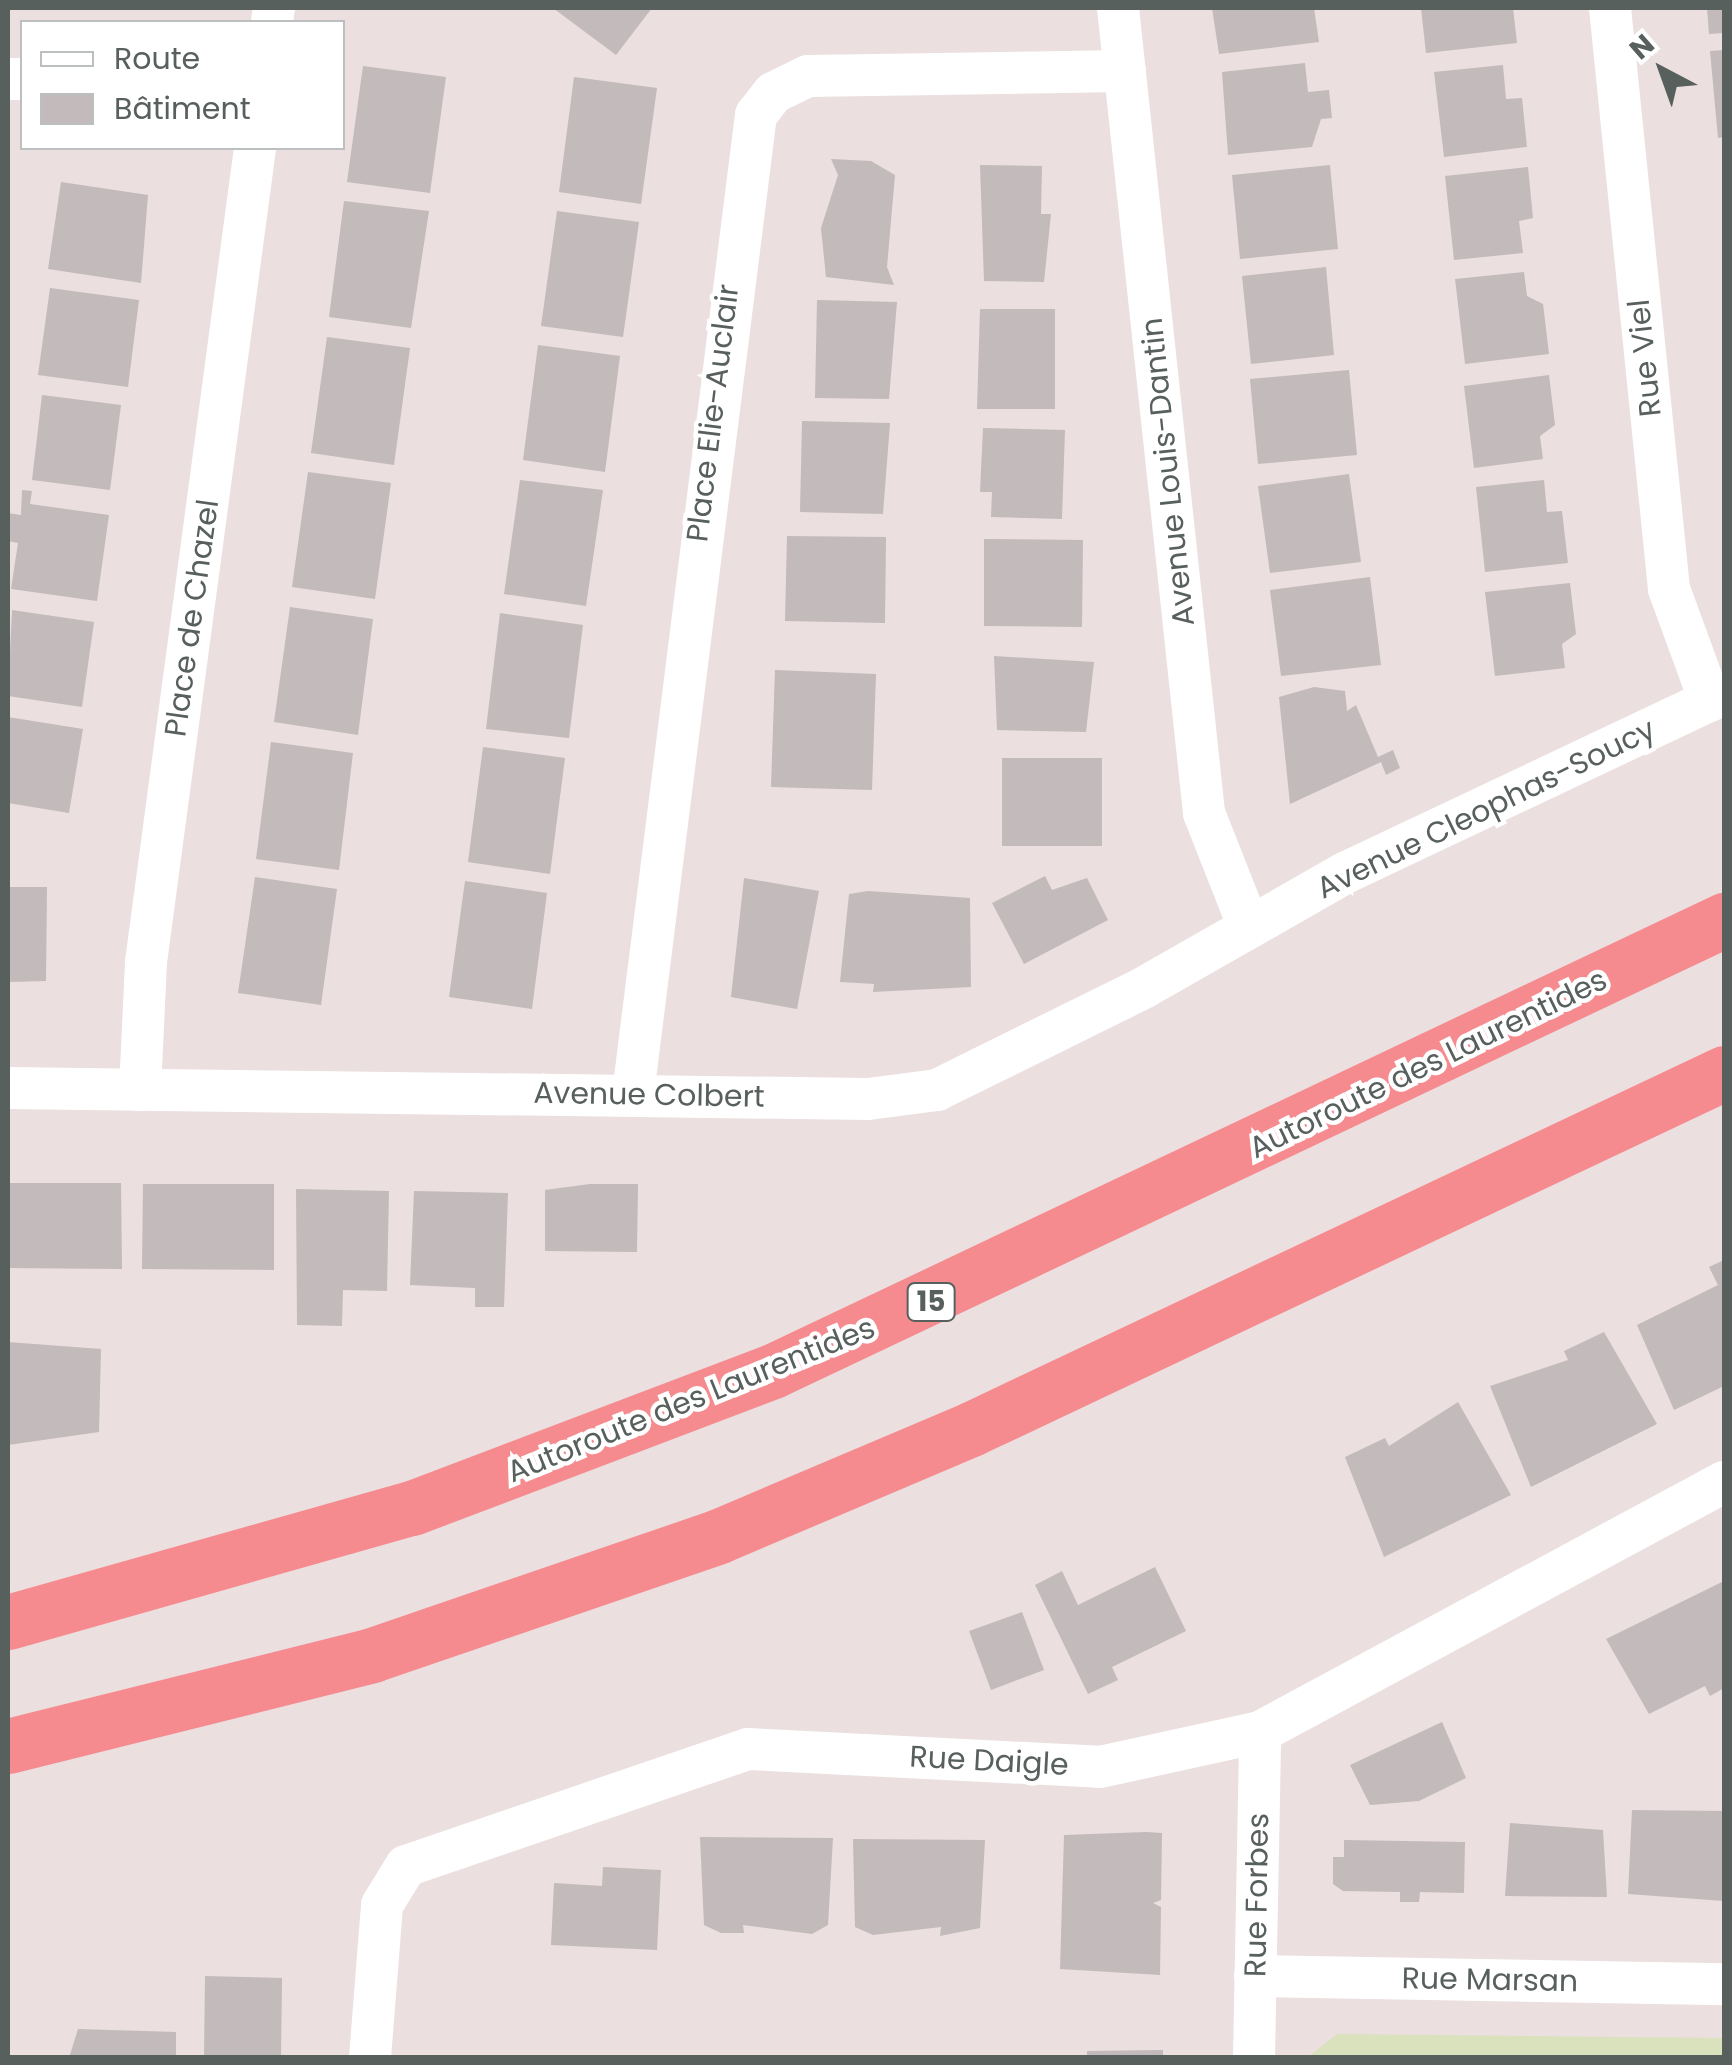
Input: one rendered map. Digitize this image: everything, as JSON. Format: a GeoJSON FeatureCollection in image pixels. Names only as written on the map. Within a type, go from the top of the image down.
{"type":"FeatureCollection","features":[{"type":"Feature","properties":{"kind":"highway"},"geometry":{"type":"LineString","coordinates":[[1486,1035],[1724,897]]}},
{"type":"Feature","properties":{"kind":"highway","name":"Autoroute des Laurentides"},"geometry":{"type":"LineString","coordinates":[[8,1622],[283,1548],[620,1432],[992,1274],[1724,920]]}},
{"type":"Feature","properties":{"kind":"highway"},"geometry":{"type":"LineString","coordinates":[[8,1746],[372,1655],[719,1536],[1005,1414],[1724,1073]]}},
{"type":"Feature","properties":{"kind":"street","name":"Avenue Louis-Dantin"},"geometry":{"type":"LineString","coordinates":[[1118,8],[1204,813],[1249,927]]}},
{"type":"Feature","properties":{"kind":"street","name":"Rue Viel"},"geometry":{"type":"LineString","coordinates":[[1610,8],[1669,589],[1717,698]]}},
{"type":"Feature","properties":{"kind":"street","name":"Place Elie-Auclair"},"geometry":{"type":"LineString","coordinates":[[633,1094],[756,115],[772,93],[808,76],[1125,72]]}},
{"type":"Feature","properties":{"kind":"street","name":"Place de Chazel"},"geometry":{"type":"LineString","coordinates":[[140,1090],[146,962],[255,150]]}},
{"type":"Feature","properties":{"kind":"street","name":"Avenue Cleophas-Soucy"},"geometry":{"type":"LineString","coordinates":[[1249,927],[1717,698]]}},
{"type":"Feature","properties":{"kind":"street","name":"Avenue Colbert"},"geometry":{"type":"LineString","coordinates":[[8,1088],[868,1098],[937,1090],[1249,927]]}},
{"type":"Feature","properties":{"kind":"street","name":"Rue Daigle"},"geometry":{"type":"LineString","coordinates":[[370,2058],[382,1905],[406,1866],[748,1749],[1100,1767],[1260,1732],[1724,1482]]}},
{"type":"Feature","properties":{"kind":"street","name":"Rue Forbes"},"geometry":{"type":"LineString","coordinates":[[1254,2058],[1260,1732]]}},
{"type":"Feature","properties":{"kind":"street","name":"Rue Marsan"},"geometry":{"type":"LineString","coordinates":[[1256,1976],[1724,1984]]}},
{"type":"Feature","properties":{"kind":"green space"},"geometry":{"type":"Polygon","coordinates":[[[1337,2034],[1724,2038],[1724,2057],[1308,2057],[1337,2034]]]}},
{"type":"Feature","properties":{"kind":"building"},"geometry":{"type":"Polygon","coordinates":[[[553,8],[652,8],[616,55],[553,8]]]}},
{"type":"Feature","properties":{"kind":"building"},"geometry":{"type":"Polygon","coordinates":[[[1212,8],[1314,8],[1319,42],[1219,54],[1212,8]]]}},
{"type":"Feature","properties":{"kind":"building"},"geometry":{"type":"Polygon","coordinates":[[[1421,8],[1513,8],[1517,43],[1426,53],[1421,8]]]}},
{"type":"Feature","properties":{"kind":"building"},"geometry":{"type":"Polygon","coordinates":[[[1707,8],[1724,8],[1724,33],[1709,34],[1707,8]]]}},
{"type":"Feature","properties":{"kind":"building"},"geometry":{"type":"Polygon","coordinates":[[[1724,50],[1724,137],[1718,138],[1710,51],[1724,50]]]}},
{"type":"Feature","properties":{"kind":"building"},"geometry":{"type":"Polygon","coordinates":[[[1305,63],[1308,92],[1329,90],[1332,118],[1321,119],[1312,147],[1228,155],[1222,72],[1305,63]]]}},
{"type":"Feature","properties":{"kind":"building"},"geometry":{"type":"Polygon","coordinates":[[[1503,65],[1506,99],[1522,98],[1527,147],[1444,157],[1434,72],[1503,65]]]}},
{"type":"Feature","properties":{"kind":"building"},"geometry":{"type":"Polygon","coordinates":[[[363,66],[446,77],[430,193],[347,182],[363,66]]]}},
{"type":"Feature","properties":{"kind":"building"},"geometry":{"type":"Polygon","coordinates":[[[574,77],[657,88],[641,204],[559,192],[574,77]]]}},
{"type":"Feature","properties":{"kind":"building"},"geometry":{"type":"Polygon","coordinates":[[[831,159],[871,161],[895,175],[887,267],[894,285],[826,277],[821,228],[838,175],[831,159]]]}},
{"type":"Feature","properties":{"kind":"building"},"geometry":{"type":"Polygon","coordinates":[[[980,165],[1042,166],[1041,214],[1051,214],[1044,282],[984,281],[980,165]]]}},
{"type":"Feature","properties":{"kind":"building"},"geometry":{"type":"Polygon","coordinates":[[[1330,165],[1338,249],[1240,259],[1232,175],[1330,165]]]}},
{"type":"Feature","properties":{"kind":"building"},"geometry":{"type":"Polygon","coordinates":[[[1528,167],[1533,218],[1519,221],[1523,253],[1454,260],[1445,176],[1528,167]]]}},
{"type":"Feature","properties":{"kind":"building"},"geometry":{"type":"Polygon","coordinates":[[[61,182],[148,195],[141,283],[48,269],[61,182]]]}},
{"type":"Feature","properties":{"kind":"building"},"geometry":{"type":"Polygon","coordinates":[[[344,201],[429,211],[411,328],[329,317],[344,201]]]}},
{"type":"Feature","properties":{"kind":"building"},"geometry":{"type":"Polygon","coordinates":[[[557,211],[639,222],[623,337],[541,326],[557,211]]]}},
{"type":"Feature","properties":{"kind":"building"},"geometry":{"type":"Polygon","coordinates":[[[1326,267],[1334,355],[1251,364],[1242,276],[1326,267]]]}},
{"type":"Feature","properties":{"kind":"building"},"geometry":{"type":"Polygon","coordinates":[[[1524,272],[1527,296],[1543,304],[1549,354],[1465,364],[1455,279],[1524,272]]]}},
{"type":"Feature","properties":{"kind":"building"},"geometry":{"type":"Polygon","coordinates":[[[50,288],[139,300],[128,387],[38,375],[50,288]]]}},
{"type":"Feature","properties":{"kind":"building"},"geometry":{"type":"Polygon","coordinates":[[[817,300],[897,302],[889,399],[815,398],[817,300]]]}},
{"type":"Feature","properties":{"kind":"building"},"geometry":{"type":"Polygon","coordinates":[[[980,309],[1055,309],[1055,409],[977,409],[980,309]]]}},
{"type":"Feature","properties":{"kind":"building"},"geometry":{"type":"Polygon","coordinates":[[[327,337],[410,348],[394,465],[311,453],[327,337]]]}},
{"type":"Feature","properties":{"kind":"building"},"geometry":{"type":"Polygon","coordinates":[[[538,345],[620,356],[605,472],[523,460],[538,345]]]}},
{"type":"Feature","properties":{"kind":"building"},"geometry":{"type":"Polygon","coordinates":[[[1349,370],[1357,455],[1258,464],[1250,379],[1349,370]]]}},
{"type":"Feature","properties":{"kind":"building"},"geometry":{"type":"Polygon","coordinates":[[[1549,375],[1555,425],[1540,436],[1543,459],[1474,468],[1464,386],[1549,375]]]}},
{"type":"Feature","properties":{"kind":"building"},"geometry":{"type":"Polygon","coordinates":[[[42,395],[121,405],[110,490],[32,480],[42,395]]]}},
{"type":"Feature","properties":{"kind":"building"},"geometry":{"type":"Polygon","coordinates":[[[802,421],[890,423],[883,514],[800,512],[802,421]]]}},
{"type":"Feature","properties":{"kind":"building"},"geometry":{"type":"Polygon","coordinates":[[[983,428],[1065,430],[1062,519],[991,517],[992,492],[980,492],[983,428]]]}},
{"type":"Feature","properties":{"kind":"building"},"geometry":{"type":"Polygon","coordinates":[[[308,472],[391,483],[375,599],[292,587],[308,472]]]}},
{"type":"Feature","properties":{"kind":"building"},"geometry":{"type":"Polygon","coordinates":[[[1349,474],[1361,562],[1270,573],[1258,486],[1349,474]]]}},
{"type":"Feature","properties":{"kind":"building"},"geometry":{"type":"Polygon","coordinates":[[[520,480],[603,490],[586,606],[504,594],[520,480]]]}},
{"type":"Feature","properties":{"kind":"building"},"geometry":{"type":"Polygon","coordinates":[[[1544,480],[1547,512],[1562,511],[1568,563],[1485,572],[1476,487],[1544,480]]]}},
{"type":"Feature","properties":{"kind":"building"},"geometry":{"type":"Polygon","coordinates":[[[22,490],[32,491],[30,504],[109,515],[97,601],[11,589],[18,543],[8,541],[8,513],[21,515],[22,490]]]}},
{"type":"Feature","properties":{"kind":"building"},"geometry":{"type":"Polygon","coordinates":[[[787,536],[886,537],[885,623],[785,621],[787,536]]]}},
{"type":"Feature","properties":{"kind":"building"},"geometry":{"type":"Polygon","coordinates":[[[984,539],[1083,540],[1082,627],[984,626],[984,539]]]}},
{"type":"Feature","properties":{"kind":"building"},"geometry":{"type":"Polygon","coordinates":[[[1370,577],[1381,665],[1281,676],[1270,590],[1370,577]]]}},
{"type":"Feature","properties":{"kind":"building"},"geometry":{"type":"Polygon","coordinates":[[[1570,583],[1576,634],[1562,644],[1565,668],[1495,676],[1485,592],[1570,583]]]}},
{"type":"Feature","properties":{"kind":"building"},"geometry":{"type":"Polygon","coordinates":[[[290,607],[373,619],[358,735],[274,722],[290,607]]]}},
{"type":"Feature","properties":{"kind":"building"},"geometry":{"type":"Polygon","coordinates":[[[12,610],[94,622],[82,707],[8,696],[12,610]]]}},
{"type":"Feature","properties":{"kind":"building"},"geometry":{"type":"Polygon","coordinates":[[[500,613],[583,625],[569,738],[486,729],[500,613]]]}},
{"type":"Feature","properties":{"kind":"building"},"geometry":{"type":"Polygon","coordinates":[[[994,656],[1094,662],[1086,732],[997,730],[994,656]]]}},
{"type":"Feature","properties":{"kind":"building"},"geometry":{"type":"Polygon","coordinates":[[[775,670],[876,674],[872,790],[771,787],[775,670]]]}},
{"type":"Feature","properties":{"kind":"building"},"geometry":{"type":"Polygon","coordinates":[[[1314,687],[1345,691],[1347,711],[1356,705],[1378,757],[1393,750],[1400,768],[1386,775],[1381,762],[1290,804],[1279,697],[1314,687]]]}},
{"type":"Feature","properties":{"kind":"building"},"geometry":{"type":"Polygon","coordinates":[[[8,717],[83,729],[69,813],[8,803],[8,717]]]}},
{"type":"Feature","properties":{"kind":"building"},"geometry":{"type":"Polygon","coordinates":[[[271,742],[353,753],[339,870],[256,859],[271,742]]]}},
{"type":"Feature","properties":{"kind":"building"},"geometry":{"type":"Polygon","coordinates":[[[483,747],[565,758],[550,874],[468,862],[483,747]]]}},
{"type":"Feature","properties":{"kind":"building"},"geometry":{"type":"Polygon","coordinates":[[[1002,758],[1102,758],[1102,846],[1002,846],[1002,758]]]}},
{"type":"Feature","properties":{"kind":"building"},"geometry":{"type":"Polygon","coordinates":[[[1045,876],[1052,890],[1087,878],[1108,920],[1024,964],[992,903],[1045,876]]]}},
{"type":"Feature","properties":{"kind":"building"},"geometry":{"type":"Polygon","coordinates":[[[255,877],[337,889],[321,1005],[238,993],[255,877]]]}},
{"type":"Feature","properties":{"kind":"building"},"geometry":{"type":"Polygon","coordinates":[[[744,878],[819,891],[797,1009],[731,997],[744,878]]]}},
{"type":"Feature","properties":{"kind":"building"},"geometry":{"type":"Polygon","coordinates":[[[465,881],[547,893],[532,1009],[449,997],[465,881]]]}},
{"type":"Feature","properties":{"kind":"building"},"geometry":{"type":"Polygon","coordinates":[[[8,887],[47,887],[46,981],[8,982],[8,887]]]}},
{"type":"Feature","properties":{"kind":"building"},"geometry":{"type":"Polygon","coordinates":[[[868,891],[970,898],[971,987],[873,992],[874,984],[840,982],[849,894],[868,891]]]}},
{"type":"Feature","properties":{"kind":"building"},"geometry":{"type":"Polygon","coordinates":[[[8,1183],[121,1183],[122,1269],[8,1268],[8,1183]]]}},
{"type":"Feature","properties":{"kind":"building"},"geometry":{"type":"Polygon","coordinates":[[[143,1184],[274,1184],[274,1270],[142,1269],[143,1184]]]}},
{"type":"Feature","properties":{"kind":"building"},"geometry":{"type":"Polygon","coordinates":[[[590,1184],[638,1184],[637,1252],[545,1251],[545,1190],[590,1184]]]}},
{"type":"Feature","properties":{"kind":"building"},"geometry":{"type":"Polygon","coordinates":[[[296,1189],[389,1191],[387,1291],[343,1290],[342,1326],[297,1325],[296,1189]]]}},
{"type":"Feature","properties":{"kind":"building"},"geometry":{"type":"Polygon","coordinates":[[[414,1191],[508,1193],[504,1307],[475,1307],[475,1288],[410,1285],[414,1191]]]}},
{"type":"Feature","properties":{"kind":"building"},"geometry":{"type":"Polygon","coordinates":[[[1724,1260],[1724,1386],[1674,1410],[1637,1325],[1718,1285],[1709,1267],[1724,1260]]]}},
{"type":"Feature","properties":{"kind":"building"},"geometry":{"type":"Polygon","coordinates":[[[1604,1332],[1657,1424],[1531,1487],[1490,1386],[1568,1360],[1564,1351],[1604,1332]]]}},
{"type":"Feature","properties":{"kind":"building"},"geometry":{"type":"Polygon","coordinates":[[[8,1342],[101,1349],[99,1432],[8,1445],[8,1342]]]}},
{"type":"Feature","properties":{"kind":"building"},"geometry":{"type":"Polygon","coordinates":[[[1458,1402],[1511,1495],[1384,1557],[1345,1457],[1385,1438],[1389,1446],[1458,1402]]]}},
{"type":"Feature","properties":{"kind":"building"},"geometry":{"type":"Polygon","coordinates":[[[1155,1567],[1186,1631],[1112,1667],[1118,1680],[1088,1694],[1035,1585],[1062,1571],[1078,1605],[1155,1567]]]}},
{"type":"Feature","properties":{"kind":"building"},"geometry":{"type":"Polygon","coordinates":[[[1724,1581],[1724,1688],[1710,1696],[1705,1686],[1649,1714],[1606,1639],[1724,1581]]]}},
{"type":"Feature","properties":{"kind":"building"},"geometry":{"type":"Polygon","coordinates":[[[1022,1612],[1044,1670],[991,1690],[969,1631],[1022,1612]]]}},
{"type":"Feature","properties":{"kind":"building"},"geometry":{"type":"Polygon","coordinates":[[[1442,1722],[1466,1778],[1419,1801],[1370,1805],[1350,1765],[1442,1722]]]}},
{"type":"Feature","properties":{"kind":"building"},"geometry":{"type":"Polygon","coordinates":[[[1632,1810],[1724,1811],[1724,1901],[1628,1894],[1632,1810]]]}},
{"type":"Feature","properties":{"kind":"building"},"geometry":{"type":"Polygon","coordinates":[[[1510,1823],[1603,1830],[1607,1897],[1505,1896],[1510,1823]]]}},
{"type":"Feature","properties":{"kind":"building"},"geometry":{"type":"Polygon","coordinates":[[[1162,1833],[1161,1900],[1153,1903],[1161,1907],[1160,1975],[1060,1969],[1064,1835],[1162,1833]]]}},
{"type":"Feature","properties":{"kind":"building"},"geometry":{"type":"Polygon","coordinates":[[[700,1837],[833,1838],[828,1925],[812,1934],[743,1925],[744,1933],[721,1933],[704,1925],[700,1837]]]}},
{"type":"Feature","properties":{"kind":"building"},"geometry":{"type":"Polygon","coordinates":[[[853,1839],[985,1840],[980,1928],[940,1936],[941,1927],[873,1935],[855,1927],[853,1839]]]}},
{"type":"Feature","properties":{"kind":"building"},"geometry":{"type":"Polygon","coordinates":[[[1344,1840],[1465,1842],[1464,1893],[1420,1892],[1419,1902],[1400,1902],[1400,1892],[1343,1891],[1333,1884],[1333,1857],[1344,1857],[1344,1840]]]}},
{"type":"Feature","properties":{"kind":"building"},"geometry":{"type":"Polygon","coordinates":[[[603,1867],[661,1870],[657,1950],[551,1945],[554,1883],[602,1886],[603,1867]]]}},
{"type":"Feature","properties":{"kind":"building"},"geometry":{"type":"Polygon","coordinates":[[[205,1976],[282,1978],[281,2058],[204,2058],[205,1976]]]}},
{"type":"Feature","properties":{"kind":"building"},"geometry":{"type":"Polygon","coordinates":[[[78,2029],[176,2032],[176,2058],[69,2058],[78,2029]]]}},
{"type":"Feature","properties":{"kind":"building"},"geometry":{"type":"Polygon","coordinates":[[[1163,2050],[1163,2058],[1087,2058],[1087,2051],[1163,2050]]]}}]}
